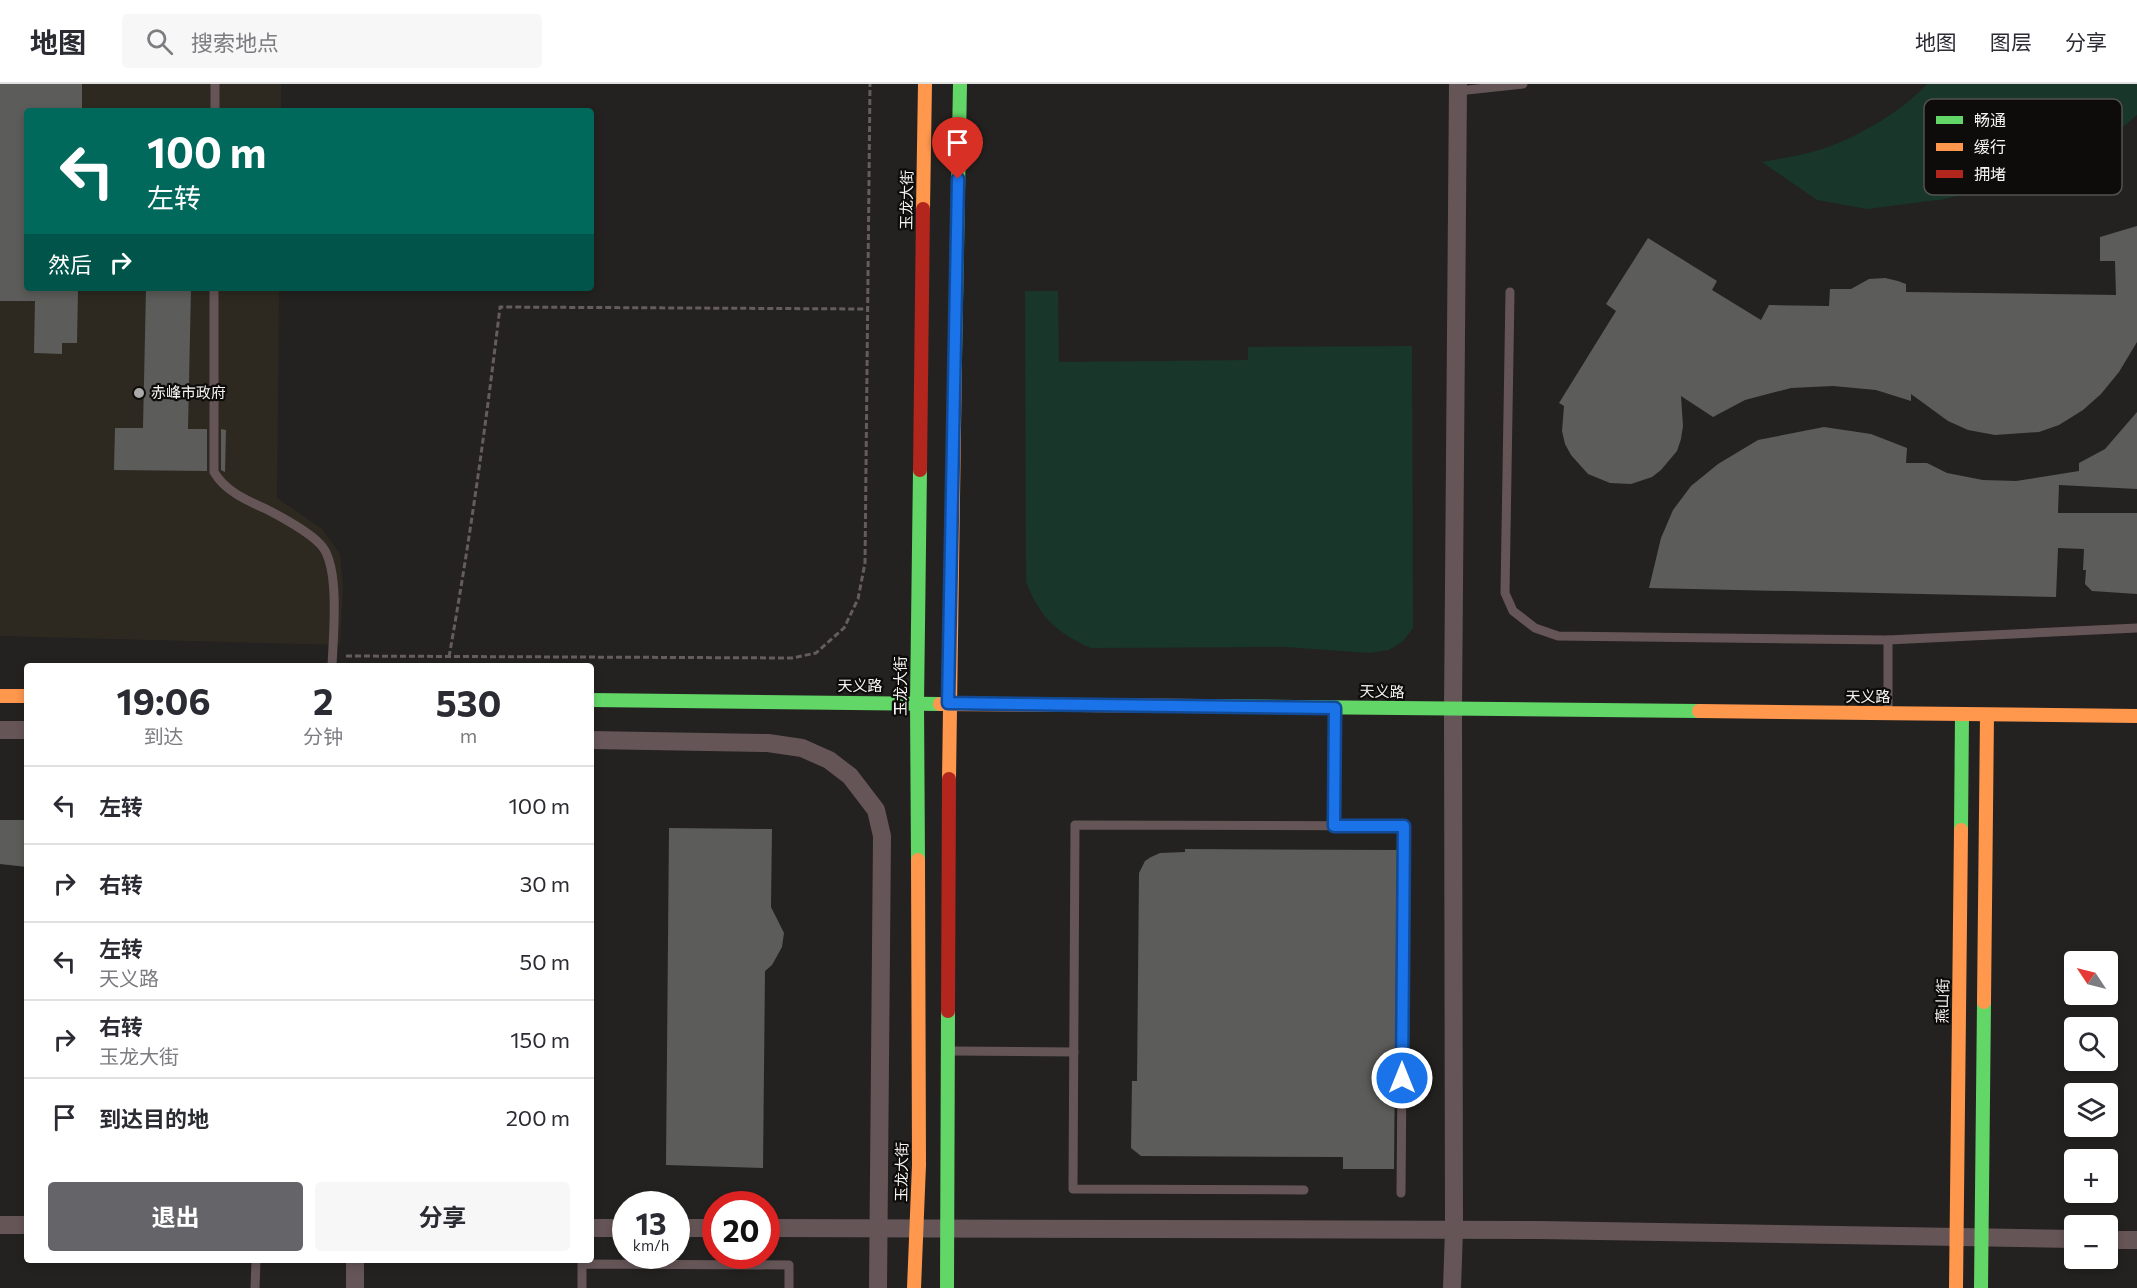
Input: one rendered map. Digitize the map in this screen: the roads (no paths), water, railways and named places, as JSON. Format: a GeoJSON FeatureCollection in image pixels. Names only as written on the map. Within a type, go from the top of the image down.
{"type":"FeatureCollection","features":[{"type":"Feature","properties":{"kind":"main road","name":"玉龙大街"},"geometry":{"type":"LineString","coordinates":[[914,1288],[919,1165],[917,702],[925,84]]}},
{"type":"Feature","properties":{"kind":"main road"},"geometry":{"type":"LineString","coordinates":[[947,1288],[948,703],[960,84]]}},
{"type":"Feature","properties":{"kind":"main road"},"geometry":{"type":"LineString","coordinates":[[0,696],[24,696]]}},
{"type":"Feature","properties":{"kind":"main road","name":"天义路"},"geometry":{"type":"LineString","coordinates":[[594,700],[2137,716]]}},
{"type":"Feature","properties":{"kind":"main road","name":"燕山街"},"geometry":{"type":"LineString","coordinates":[[1956,1288],[1962,715]]}},
{"type":"Feature","properties":{"kind":"main road"},"geometry":{"type":"LineString","coordinates":[[1981,1288],[1987,715]]}},
{"type":"Feature","properties":{"kind":"street"},"geometry":{"type":"LineString","coordinates":[[1452,1288],[1454,1230],[1453,710],[1458,88]]}},
{"type":"Feature","properties":{"kind":"street"},"geometry":{"type":"LineString","coordinates":[[0,730],[24,730]]}},
{"type":"Feature","properties":{"kind":"street"},"geometry":{"type":"LineString","coordinates":[[594,740],[768,743],[802,748],[829,760],[850,776],[876,810],[882,836],[878,1288]]}},
{"type":"Feature","properties":{"kind":"street"},"geometry":{"type":"LineString","coordinates":[[0,1225],[24,1225]]}},
{"type":"Feature","properties":{"kind":"street"},"geometry":{"type":"LineString","coordinates":[[594,1228],[612,1228]]}},
{"type":"Feature","properties":{"kind":"street"},"geometry":{"type":"LineString","coordinates":[[780,1228],[1454,1230],[2064,1239]]}},
{"type":"Feature","properties":{"kind":"street"},"geometry":{"type":"LineString","coordinates":[[2118,1240],[2137,1240]]}},
{"type":"Feature","properties":{"kind":"street"},"geometry":{"type":"LineString","coordinates":[[355,1263],[355,1288]]}},
{"type":"Feature","properties":{"kind":"lane"},"geometry":{"type":"LineString","coordinates":[[215,84],[215,108]]}},
{"type":"Feature","properties":{"kind":"lane"},"geometry":{"type":"LineString","coordinates":[[1458,88],[1523,84]]}},
{"type":"Feature","properties":{"kind":"lane"},"geometry":{"type":"LineString","coordinates":[[214,291],[214,472],[219,481],[232,491],[277,515],[321,544],[329,561],[334,588],[332,661]]}},
{"type":"Feature","properties":{"kind":"lane"},"geometry":{"type":"LineString","coordinates":[[1510,292],[1505,592],[1513,611],[1535,628],[1558,636],[1888,640],[2137,628]]}},
{"type":"Feature","properties":{"kind":"lane"},"geometry":{"type":"LineString","coordinates":[[1888,640],[1888,714]]}},
{"type":"Feature","properties":{"kind":"lane"},"geometry":{"type":"LineString","coordinates":[[1334,826],[1335,708]]}},
{"type":"Feature","properties":{"kind":"lane"},"geometry":{"type":"LineString","coordinates":[[1304,1190],[1072,1189],[1075,825],[1404,826],[1401,1193]]}},
{"type":"Feature","properties":{"kind":"lane"},"geometry":{"type":"LineString","coordinates":[[947,1051],[1074,1052]]}},
{"type":"Feature","properties":{"kind":"lane"},"geometry":{"type":"LineString","coordinates":[[255,1288],[256,1263]]}},
{"type":"Feature","properties":{"kind":"lane"},"geometry":{"type":"LineString","coordinates":[[582,1288],[582,1264],[789,1265],[789,1288]]}},
{"type":"Feature","properties":{"kind":"place","name":"赤峰市政府"},"geometry":{"type":"Point","coordinates":[139,393]}}]}
